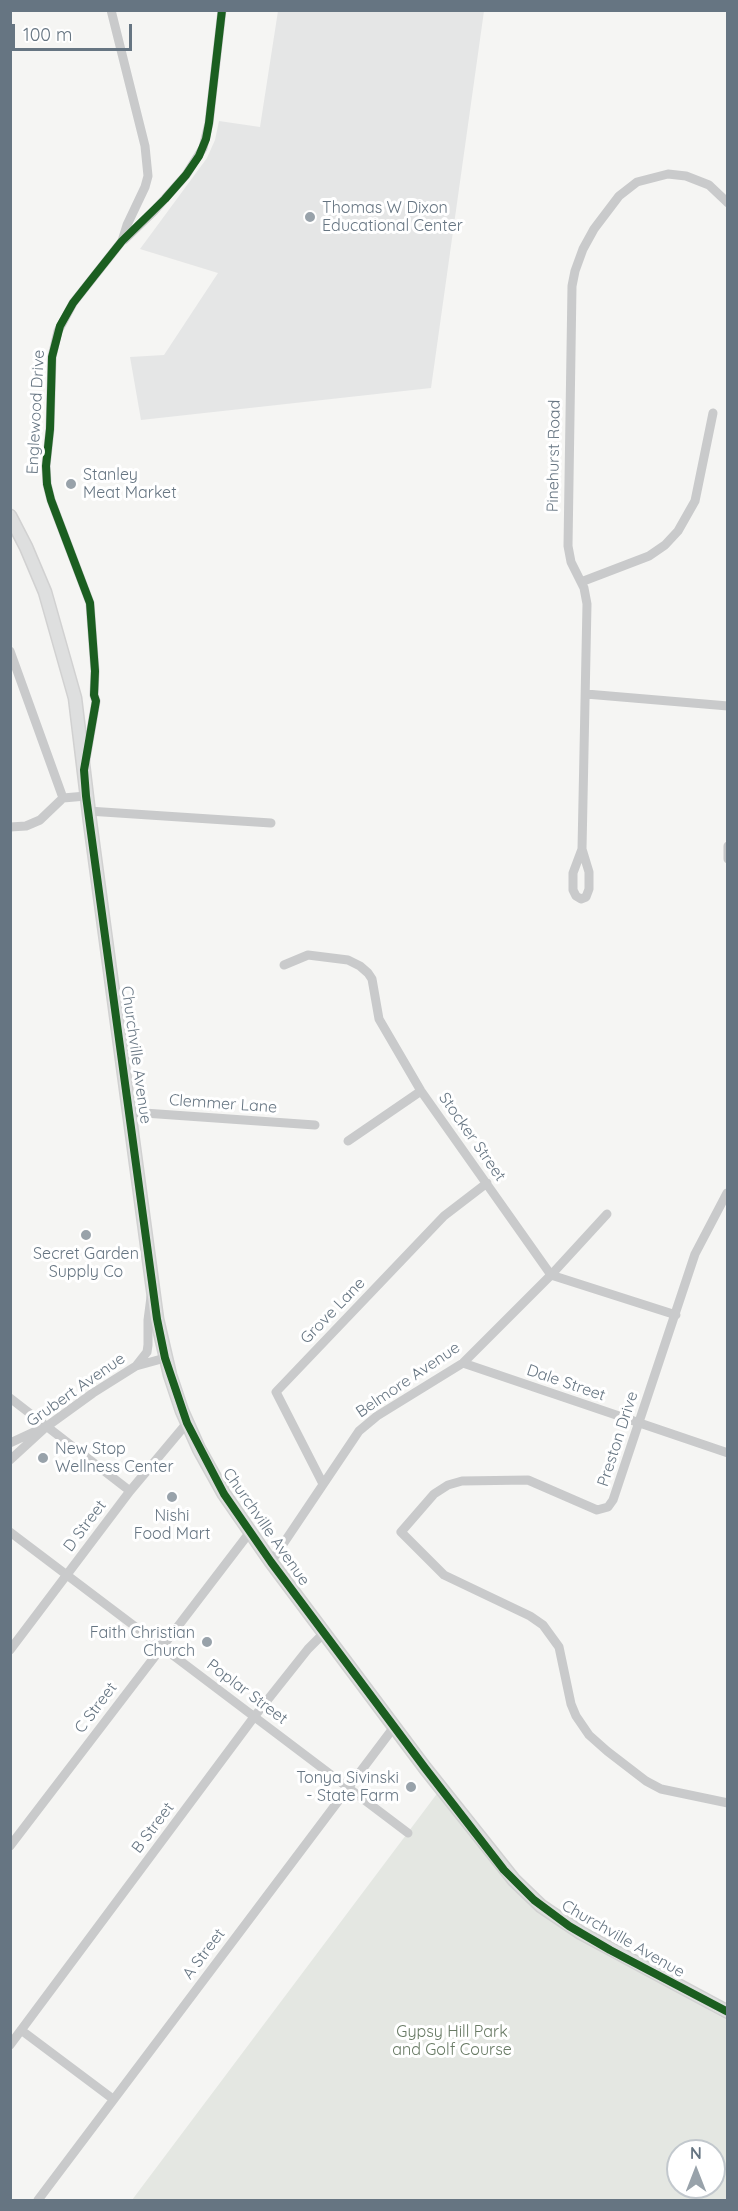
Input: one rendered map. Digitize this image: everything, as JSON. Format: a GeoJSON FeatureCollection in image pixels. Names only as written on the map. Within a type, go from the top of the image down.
{"type":"FeatureCollection","features":[{"type":"Feature","properties":{"kind":"main road","name":"Churchville Avenue"},"geometry":{"type":"LineString","coordinates":[[10,516],[45,592],[75,698],[86,796],[157,1319],[165,1358],[187,1423],[212,1474],[249,1532],[394,1727],[499,1863],[534,1900],[552,1915],[598,1944],[728,2013]]}},
{"type":"Feature","properties":{"kind":"street","name":"Englewood Drive"},"geometry":{"type":"LineString","coordinates":[[84,770],[96,711],[88,596],[54,509],[47,484],[46,466],[50,429],[52,357],[57,334],[65,315],[85,286],[122,242],[127,225],[145,187],[148,168],[145,146],[111,10]]}},
{"type":"Feature","properties":{"kind":"street"},"geometry":{"type":"LineString","coordinates":[[122,242],[186,175],[203,148],[209,123],[222,10]]}},
{"type":"Feature","properties":{"kind":"street","name":"Pinehurst Road"},"geometry":{"type":"LineString","coordinates":[[582,849],[587,604],[581,582],[571,562],[568,542],[572,286],[578,261],[594,229],[619,196],[643,179],[668,174],[696,178],[712,188],[728,203]]}},
{"type":"Feature","properties":{"kind":"street"},"geometry":{"type":"LineString","coordinates":[[581,582],[649,556],[665,545],[678,531],[695,501],[713,413]]}},
{"type":"Feature","properties":{"kind":"street"},"geometry":{"type":"LineString","coordinates":[[10,651],[63,798]]}},
{"type":"Feature","properties":{"kind":"street"},"geometry":{"type":"LineString","coordinates":[[586,694],[728,706]]}},
{"type":"Feature","properties":{"kind":"street"},"geometry":{"type":"LineString","coordinates":[[75,698],[88,698],[94,695]]}},
{"type":"Feature","properties":{"kind":"street"},"geometry":{"type":"LineString","coordinates":[[10,827],[26,826],[40,820],[63,798],[86,796]]}},
{"type":"Feature","properties":{"kind":"street"},"geometry":{"type":"LineString","coordinates":[[88,811],[271,823]]}},
{"type":"Feature","properties":{"kind":"street"},"geometry":{"type":"LineString","coordinates":[[728,846],[728,859]]}},
{"type":"Feature","properties":{"kind":"street","name":"Stocker Street"},"geometry":{"type":"LineString","coordinates":[[284,965],[308,955],[348,960],[365,969],[372,980],[379,1019],[421,1091],[551,1275]]}},
{"type":"Feature","properties":{"kind":"street"},"geometry":{"type":"LineString","coordinates":[[348,1141],[421,1091]]}},
{"type":"Feature","properties":{"kind":"street","name":"Clemmer Lane"},"geometry":{"type":"LineString","coordinates":[[130,1112],[315,1125]]}},
{"type":"Feature","properties":{"kind":"street","name":"Grove Lane"},"geometry":{"type":"LineString","coordinates":[[323,1484],[276,1392],[444,1216],[487,1183]]}},
{"type":"Feature","properties":{"kind":"street","name":"Preston Drive"},"geometry":{"type":"LineString","coordinates":[[727,1193],[695,1254],[613,1500],[604,1510],[597,1510],[528,1479],[462,1481],[448,1485],[434,1494],[400,1532],[442,1574],[530,1616],[543,1625],[559,1647],[571,1704],[576,1716],[589,1735],[607,1751],[646,1781],[661,1789],[728,1803]]}},
{"type":"Feature","properties":{"kind":"street","name":"Belmore Avenue"},"geometry":{"type":"LineString","coordinates":[[271,1562],[354,1438],[370,1421],[463,1363],[551,1275],[607,1214]]}},
{"type":"Feature","properties":{"kind":"street"},"geometry":{"type":"LineString","coordinates":[[551,1275],[675,1315]]}},
{"type":"Feature","properties":{"kind":"street"},"geometry":{"type":"LineString","coordinates":[[136,1366],[147,1352],[152,1284]]}},
{"type":"Feature","properties":{"kind":"street","name":"Grubert Avenue"},"geometry":{"type":"LineString","coordinates":[[10,1460],[46,1427],[93,1394],[136,1366],[165,1358]]}},
{"type":"Feature","properties":{"kind":"street","name":"Dale Street"},"geometry":{"type":"LineString","coordinates":[[463,1363],[728,1453]]}},
{"type":"Feature","properties":{"kind":"street"},"geometry":{"type":"LineString","coordinates":[[10,1398],[130,1491]]}},
{"type":"Feature","properties":{"kind":"street","name":"D Street"},"geometry":{"type":"LineString","coordinates":[[10,1650],[130,1491],[187,1423]]}},
{"type":"Feature","properties":{"kind":"street"},"geometry":{"type":"LineString","coordinates":[[10,1443],[46,1427]]}},
{"type":"Feature","properties":{"kind":"street","name":"Poplar Street"},"geometry":{"type":"LineString","coordinates":[[10,1532],[408,1833]]}},
{"type":"Feature","properties":{"kind":"street","name":"C Street"},"geometry":{"type":"LineString","coordinates":[[10,1845],[249,1532]]}},
{"type":"Feature","properties":{"kind":"street","name":"B Street"},"geometry":{"type":"LineString","coordinates":[[10,2045],[255,1717],[308,1649],[324,1633]]}},
{"type":"Feature","properties":{"kind":"street","name":"A Street"},"geometry":{"type":"LineString","coordinates":[[38,2200],[394,1727]]}},
{"type":"Feature","properties":{"kind":"street"},"geometry":{"type":"LineString","coordinates":[[21,2030],[113,2099]]}},
{"type":"Feature","properties":{"kind":"shaded area","name":"Thomas W Dixon Educational Center"},"geometry":{"type":"Polygon","coordinates":[[[278,11],[484,11],[431,388],[141,420],[130,357],[164,355],[218,273],[140,249],[207,158],[215,140],[219,121],[260,127],[278,11]]]}},
{"type":"Feature","properties":{"kind":"green space","name":"Gypsy Hill Park and Golf Course"},"geometry":{"type":"Polygon","coordinates":[[[439,1791],[487,1855],[593,1946],[727,2020],[727,2200],[132,2200],[439,1791]]]}},
{"type":"Feature","properties":{"kind":"cycle path"},"geometry":{"type":"LineString","coordinates":[[222,10],[209,123],[199,156],[165,199],[122,241],[73,303],[60,326],[52,357],[50,429],[46,466],[51,500],[90,603],[96,701],[84,770],[86,796],[157,1319],[165,1358],[187,1423],[224,1494],[271,1562],[504,1870],[534,1900],[569,1926],[728,2012]]}},
{"type":"Feature","properties":{"kind":"place","name":"Thomas W Dixon Educational Center"},"geometry":{"type":"Point","coordinates":[310,217]}},
{"type":"Feature","properties":{"kind":"place","name":"Stanley Meat Market"},"geometry":{"type":"Point","coordinates":[71,484]}},
{"type":"Feature","properties":{"kind":"place","name":"Secret Garden Supply Co"},"geometry":{"type":"Point","coordinates":[86,1235]}},
{"type":"Feature","properties":{"kind":"place","name":"New Stop Wellness Center"},"geometry":{"type":"Point","coordinates":[43,1458]}},
{"type":"Feature","properties":{"kind":"place","name":"Nishi Food Mart"},"geometry":{"type":"Point","coordinates":[172,1497]}},
{"type":"Feature","properties":{"kind":"place","name":"Faith Christian Church"},"geometry":{"type":"Point","coordinates":[207,1642]}},
{"type":"Feature","properties":{"kind":"place","name":"Tonya Sivinski - State Farm"},"geometry":{"type":"Point","coordinates":[411,1787]}}]}
